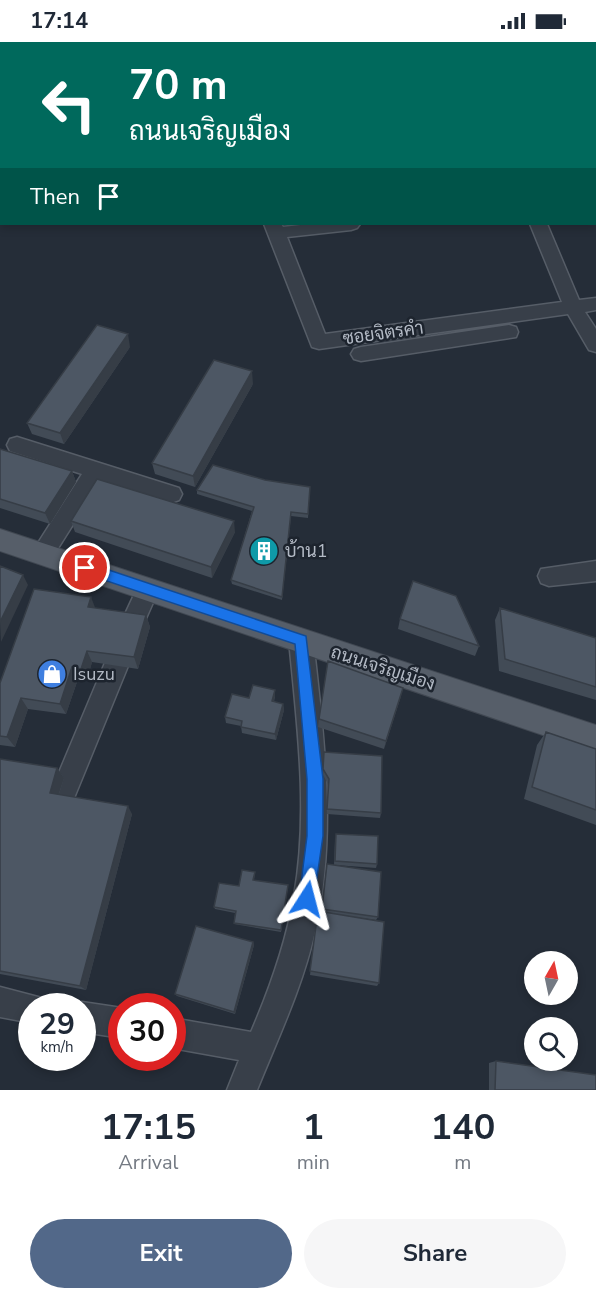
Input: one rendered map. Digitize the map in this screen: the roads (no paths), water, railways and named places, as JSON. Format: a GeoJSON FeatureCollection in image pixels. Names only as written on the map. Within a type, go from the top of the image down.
{"type":"FeatureCollection","features":[{"type":"Feature","properties":{"kind":"main road","name":"ถนนเจริญเมือง"},"geometry":{"type":"LineString","coordinates":[[0,540],[596,739]]}},
{"type":"Feature","properties":{"kind":"street"},"geometry":{"type":"LineString","coordinates":[[275,228],[332,225]]}},
{"type":"Feature","properties":{"kind":"street"},"geometry":{"type":"LineString","coordinates":[[539,225],[577,314],[596,345]]}},
{"type":"Feature","properties":{"kind":"street","name":"ซอยจิตรคำ"},"geometry":{"type":"LineString","coordinates":[[275,228],[319,342],[577,314]]}},
{"type":"Feature","properties":{"kind":"street"},"geometry":{"type":"LineString","coordinates":[[361,354],[577,314],[596,304]]}},
{"type":"Feature","properties":{"kind":"street"},"geometry":{"type":"LineString","coordinates":[[18,445],[171,494]]}},
{"type":"Feature","properties":{"kind":"street"},"geometry":{"type":"LineString","coordinates":[[42,554],[96,470]]}},
{"type":"Feature","properties":{"kind":"street"},"geometry":{"type":"LineString","coordinates":[[549,576],[596,571]]}},
{"type":"Feature","properties":{"kind":"street"},"geometry":{"type":"LineString","coordinates":[[132,625],[148,589]]}},
{"type":"Feature","properties":{"kind":"street"},"geometry":{"type":"LineString","coordinates":[[242,1090],[301,932],[310,883],[315,836],[315,779],[301,640]]}},
{"type":"Feature","properties":{"kind":"street"},"geometry":{"type":"LineString","coordinates":[[63,794],[116,666]]}},
{"type":"Feature","properties":{"kind":"street"},"geometry":{"type":"LineString","coordinates":[[0,1002],[18,1005]]}},
{"type":"Feature","properties":{"kind":"street"},"geometry":{"type":"LineString","coordinates":[[186,1035],[259,1048]]}},
{"type":"Feature","properties":{"kind":"place","name":"บ้าน1"},"geometry":{"type":"Point","coordinates":[264,551]}},
{"type":"Feature","properties":{"kind":"place","name":"Isuzu"},"geometry":{"type":"Point","coordinates":[52,674]}}]}
